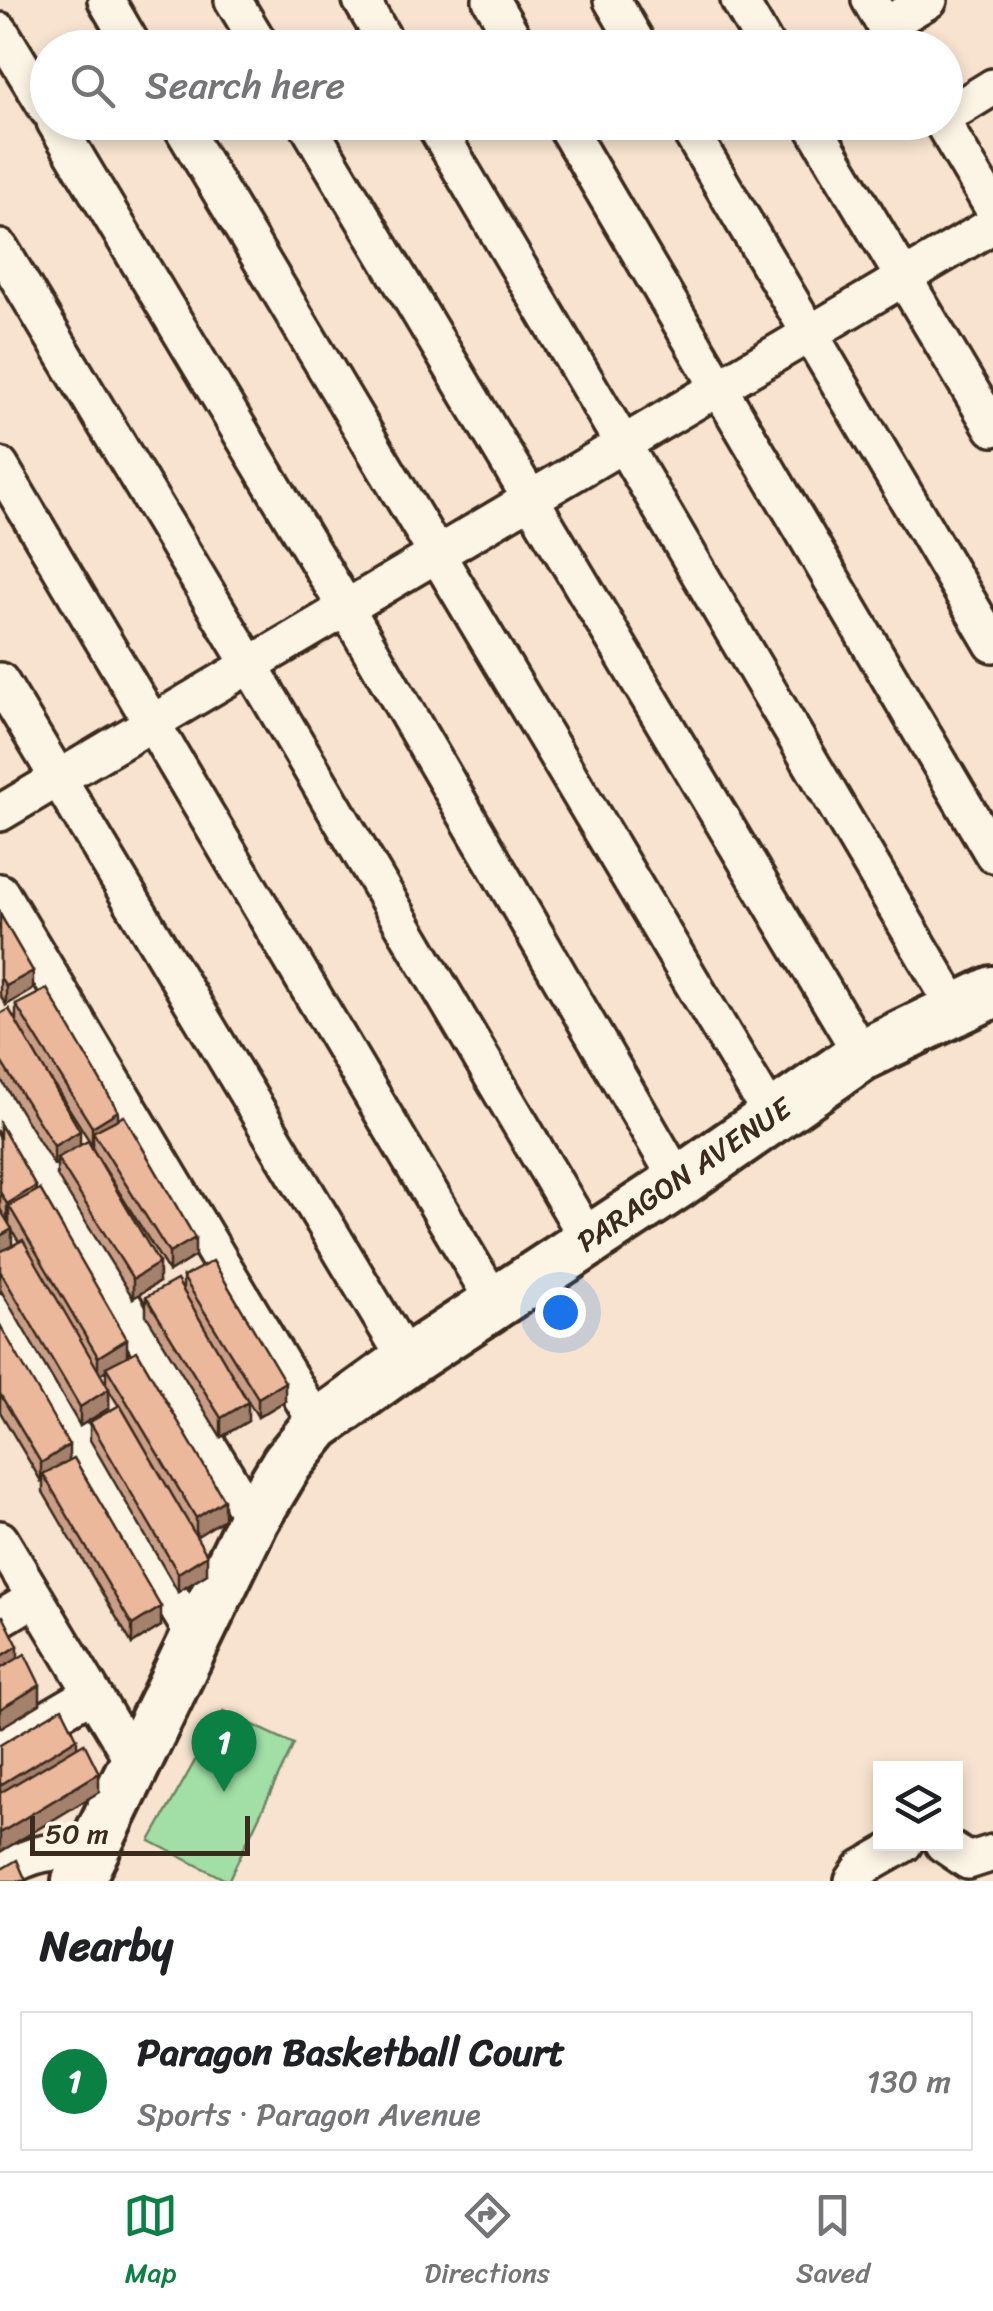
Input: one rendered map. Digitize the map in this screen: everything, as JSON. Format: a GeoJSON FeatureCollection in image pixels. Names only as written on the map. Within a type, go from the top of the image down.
{"type":"FeatureCollection","features":[{"type":"Feature","properties":{"kind":"street"},"geometry":{"type":"LineString","coordinates":[[106,0],[124,30]]}},
{"type":"Feature","properties":{"kind":"street"},"geometry":{"type":"LineString","coordinates":[[233,0],[251,30]]}},
{"type":"Feature","properties":{"kind":"street"},"geometry":{"type":"LineString","coordinates":[[360,0],[378,30]]}},
{"type":"Feature","properties":{"kind":"street"},"geometry":{"type":"LineString","coordinates":[[491,0],[508,30]]}},
{"type":"Feature","properties":{"kind":"street"},"geometry":{"type":"LineString","coordinates":[[612,0],[630,30]]}},
{"type":"Feature","properties":{"kind":"street"},"geometry":{"type":"LineString","coordinates":[[739,0],[756,30]]}},
{"type":"Feature","properties":{"kind":"street"},"geometry":{"type":"LineString","coordinates":[[884,24],[929,0]]}},
{"type":"Feature","properties":{"kind":"street"},"geometry":{"type":"LineString","coordinates":[[0,30],[30,80]]}},
{"type":"Feature","properties":{"kind":"street"},"geometry":{"type":"LineString","coordinates":[[963,107],[993,87]]}},
{"type":"Feature","properties":{"kind":"street"},"geometry":{"type":"LineString","coordinates":[[66,140],[346,608],[679,1182]]}},
{"type":"Feature","properties":{"kind":"street"},"geometry":{"type":"LineString","coordinates":[[190,140],[772,1118]]}},
{"type":"Feature","properties":{"kind":"street"},"geometry":{"type":"LineString","coordinates":[[317,140],[862,1055]]}},
{"type":"Feature","properties":{"kind":"street"},"geometry":{"type":"LineString","coordinates":[[444,140],[623,444],[975,1000]]}},
{"type":"Feature","properties":{"kind":"street"},"geometry":{"type":"LineString","coordinates":[[574,140],[993,854]]}},
{"type":"Feature","properties":{"kind":"street"},"geometry":{"type":"LineString","coordinates":[[696,140],[993,644]]}},
{"type":"Feature","properties":{"kind":"street"},"geometry":{"type":"LineString","coordinates":[[823,140],[993,428]]}},
{"type":"Feature","properties":{"kind":"street"},"geometry":{"type":"LineString","coordinates":[[956,140],[993,208]]}},
{"type":"Feature","properties":{"kind":"street"},"geometry":{"type":"LineString","coordinates":[[0,813],[993,226]]}},
{"type":"Feature","properties":{"kind":"street"},"geometry":{"type":"LineString","coordinates":[[0,248],[588,1239]]}},
{"type":"Feature","properties":{"kind":"street"},"geometry":{"type":"LineString","coordinates":[[0,466],[495,1303]]}},
{"type":"Feature","properties":{"kind":"street"},"geometry":{"type":"LineString","coordinates":[[0,681],[406,1361]]}},
{"type":"Feature","properties":{"kind":"street"},"geometry":{"type":"LineString","coordinates":[[0,892],[318,1425]]}},
{"type":"Feature","properties":{"kind":"street","name":"PARAGON AVENUE"},"geometry":{"type":"LineString","coordinates":[[85,1867],[253,1520],[287,1463],[318,1425],[406,1361],[679,1182],[862,1055],[975,1000]]}},
{"type":"Feature","properties":{"kind":"street"},"geometry":{"type":"LineString","coordinates":[[0,1100],[253,1520]]}},
{"type":"Feature","properties":{"kind":"street"},"geometry":{"type":"LineString","coordinates":[[0,1312],[196,1639]]}},
{"type":"Feature","properties":{"kind":"street"},"geometry":{"type":"LineString","coordinates":[[0,1538],[135,1764]]}},
{"type":"Feature","properties":{"kind":"street"},"geometry":{"type":"LineString","coordinates":[[0,1619],[35,1598]]}},
{"type":"Feature","properties":{"kind":"street"},"geometry":{"type":"LineString","coordinates":[[0,1748],[92,1693]]}},
{"type":"Feature","properties":{"kind":"street"},"geometry":{"type":"LineString","coordinates":[[0,1872],[36,1853],[52,1850],[85,1867]]}},
{"type":"Feature","properties":{"kind":"street"},"geometry":{"type":"LineString","coordinates":[[853,1881],[862,1868],[892,1851]]}},
{"type":"Feature","properties":{"kind":"street"},"geometry":{"type":"LineString","coordinates":[[953,1851],[968,1861],[993,1854]]}},
{"type":"Feature","properties":{"kind":"green space"},"geometry":{"type":"Polygon","coordinates":[[[223,1711],[294,1744],[228,1881],[150,1841],[223,1711]]]}},
{"type":"Feature","properties":{"kind":"building"},"geometry":{"type":"Polygon","coordinates":[[[0,914],[33,971],[6,986],[0,977],[0,914]]]}},
{"type":"Feature","properties":{"kind":"building"},"geometry":{"type":"Polygon","coordinates":[[[47,989],[118,1111],[92,1127],[16,1005],[47,989]]]}},
{"type":"Feature","properties":{"kind":"building"},"geometry":{"type":"Polygon","coordinates":[[[9,1009],[80,1131],[54,1146],[0,1060],[0,1014],[9,1009]]]}},
{"type":"Feature","properties":{"kind":"building"},"geometry":{"type":"Polygon","coordinates":[[[124,1116],[195,1238],[169,1253],[93,1132],[124,1116]]]}},
{"type":"Feature","properties":{"kind":"building"},"geometry":{"type":"Polygon","coordinates":[[[0,1124],[36,1186],[7,1204],[0,1192],[0,1124]]]}},
{"type":"Feature","properties":{"kind":"building"},"geometry":{"type":"Polygon","coordinates":[[[88,1141],[159,1263],[133,1279],[57,1158],[88,1141]]]}},
{"type":"Feature","properties":{"kind":"building"},"geometry":{"type":"Polygon","coordinates":[[[40,1189],[127,1339],[98,1357],[9,1206],[40,1189]]]}},
{"type":"Feature","properties":{"kind":"building"},"geometry":{"type":"Polygon","coordinates":[[[0,1209],[12,1229],[0,1236],[0,1209]]]}},
{"type":"Feature","properties":{"kind":"building"},"geometry":{"type":"Polygon","coordinates":[[[23,1240],[109,1389],[80,1407],[0,1271],[0,1252],[23,1240]]]}},
{"type":"Feature","properties":{"kind":"building"},"geometry":{"type":"Polygon","coordinates":[[[213,1261],[285,1382],[258,1398],[183,1277],[213,1261]]]}},
{"type":"Feature","properties":{"kind":"building"},"geometry":{"type":"Polygon","coordinates":[[[177,1280],[248,1402],[221,1418],[146,1297],[177,1280]]]}},
{"type":"Feature","properties":{"kind":"building"},"geometry":{"type":"Polygon","coordinates":[[[0,1325],[69,1445],[41,1463],[0,1394],[0,1325]]]}},
{"type":"Feature","properties":{"kind":"building"},"geometry":{"type":"Polygon","coordinates":[[[137,1351],[224,1500],[196,1518],[106,1367],[137,1351]]]}},
{"type":"Feature","properties":{"kind":"building"},"geometry":{"type":"Polygon","coordinates":[[[120,1405],[207,1555],[178,1573],[90,1422],[120,1405]]]}},
{"type":"Feature","properties":{"kind":"building"},"geometry":{"type":"Polygon","coordinates":[[[74,1458],[161,1607],[132,1625],[43,1474],[74,1458]]]}},
{"type":"Feature","properties":{"kind":"building"},"geometry":{"type":"Polygon","coordinates":[[[3,1616],[18,1646],[0,1657],[0,1617],[3,1616]]]}},
{"type":"Feature","properties":{"kind":"building"},"geometry":{"type":"Polygon","coordinates":[[[25,1654],[40,1685],[0,1709],[0,1669],[25,1654]]]}},
{"type":"Feature","properties":{"kind":"building"},"geometry":{"type":"Polygon","coordinates":[[[62,1708],[77,1738],[0,1785],[0,1745],[62,1708]]]}},
{"type":"Feature","properties":{"kind":"building"},"geometry":{"type":"Polygon","coordinates":[[[84,1743],[99,1773],[0,1833],[0,1793],[84,1743]]]}},
{"type":"Feature","properties":{"kind":"building"},"geometry":{"type":"Polygon","coordinates":[[[17,1860],[26,1881],[0,1881],[0,1870],[17,1860]]]}},
{"type":"Feature","properties":{"kind":"place","name":"Paragon Basketball Court"},"geometry":{"type":"Point","coordinates":[224,1792]}}]}
